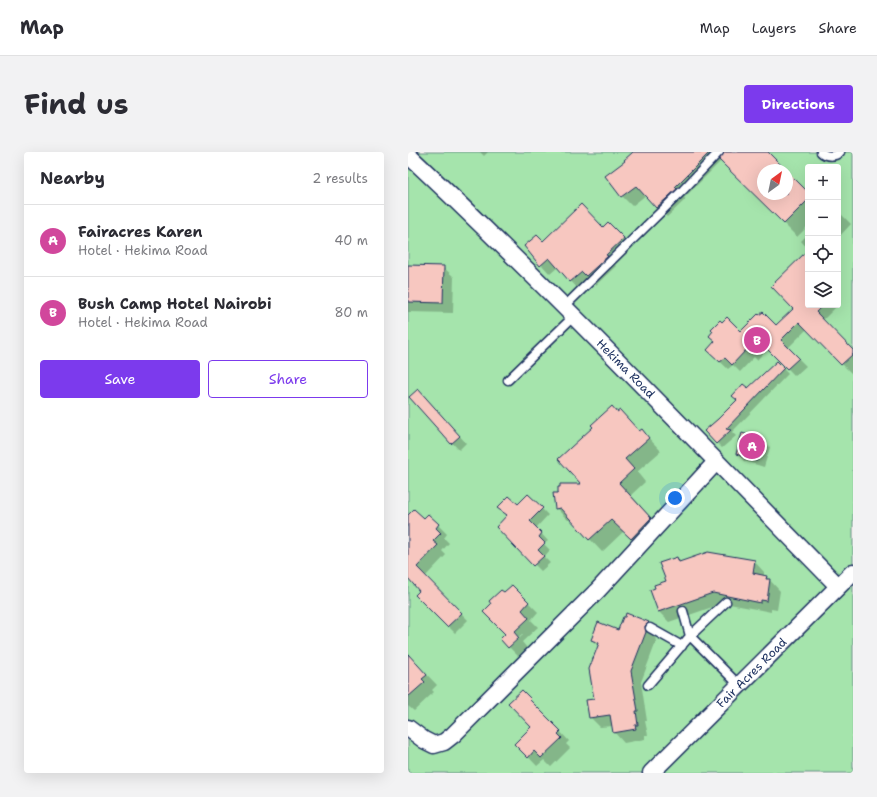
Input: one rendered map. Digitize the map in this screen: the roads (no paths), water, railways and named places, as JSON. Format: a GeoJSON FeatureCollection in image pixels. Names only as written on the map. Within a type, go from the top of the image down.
{"type":"FeatureCollection","features":[{"type":"Feature","properties":{"kind":"street","name":"Hekima Road"},"geometry":{"type":"LineString","coordinates":[[408,155],[569,312],[838,586]]}},
{"type":"Feature","properties":{"kind":"street"},"geometry":{"type":"LineString","coordinates":[[408,728],[424,740],[434,745],[444,742],[453,735],[598,590],[716,462]]}},
{"type":"Feature","properties":{"kind":"street","name":"Fair Acres Road"},"geometry":{"type":"LineString","coordinates":[[650,773],[853,572]]}},
{"type":"Feature","properties":{"kind":"lane"},"geometry":{"type":"LineString","coordinates":[[508,380],[569,312],[719,152]]}},
{"type":"Feature","properties":{"kind":"lane"},"geometry":{"type":"LineString","coordinates":[[821,152],[830,156],[837,155],[840,152]]}},
{"type":"Feature","properties":{"kind":"lane"},"geometry":{"type":"LineString","coordinates":[[648,685],[690,636],[726,602]]}},
{"type":"Feature","properties":{"kind":"lane"},"geometry":{"type":"LineString","coordinates":[[683,611],[690,636],[739,685]]}},
{"type":"Feature","properties":{"kind":"lane"},"geometry":{"type":"LineString","coordinates":[[650,628],[682,646]]}},
{"type":"Feature","properties":{"kind":"place","name":"Bush Camp Hotel Nairobi"},"geometry":{"type":"Point","coordinates":[757,340]}},
{"type":"Feature","properties":{"kind":"place","name":"Fairacres Karen"},"geometry":{"type":"Point","coordinates":[752,446]}}]}
